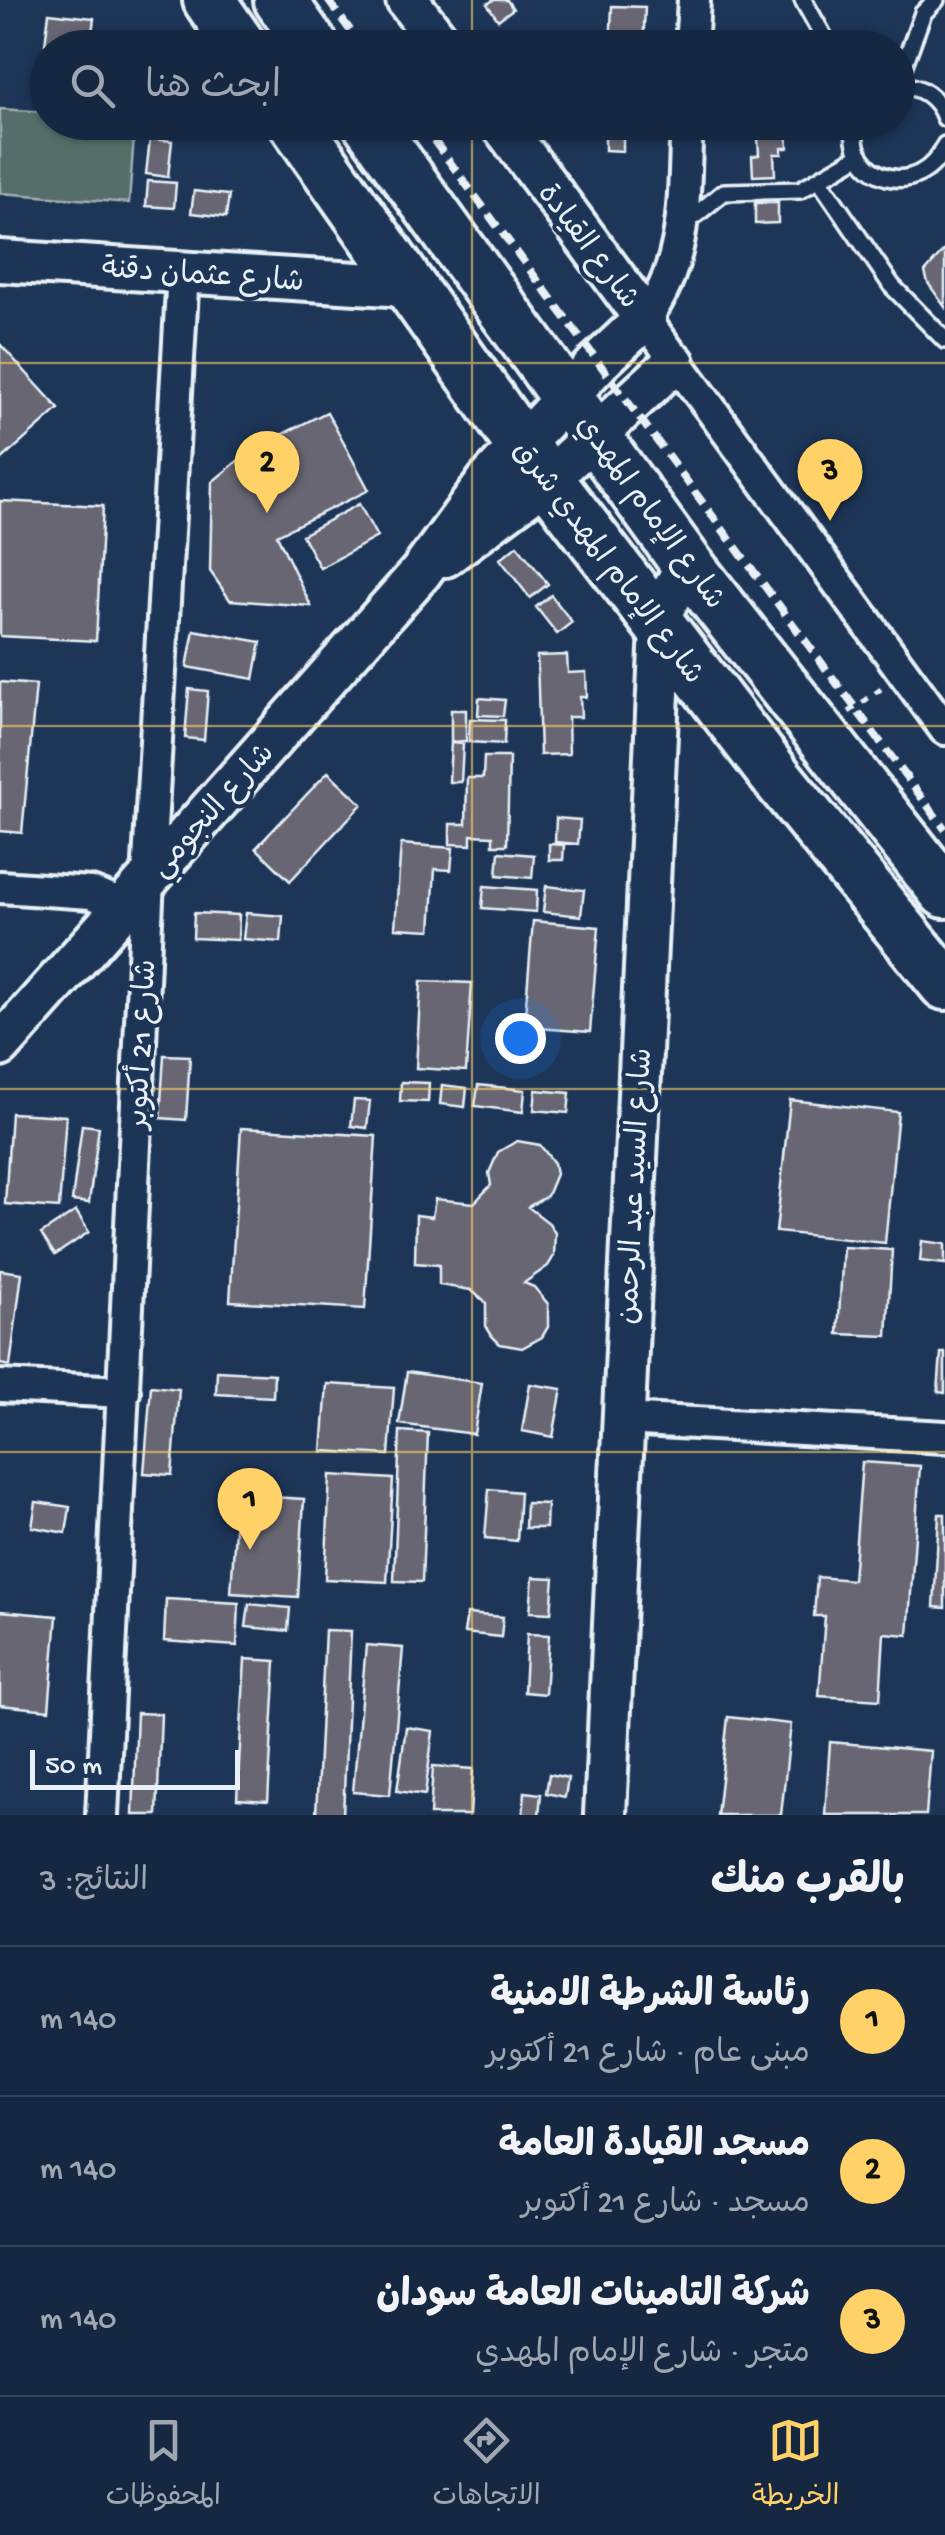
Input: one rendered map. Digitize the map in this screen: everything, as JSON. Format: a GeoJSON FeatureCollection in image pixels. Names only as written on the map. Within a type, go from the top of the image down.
{"type":"FeatureCollection","features":[{"type":"Feature","properties":{"kind":"main road"},"geometry":{"type":"LineString","coordinates":[[209,0],[230,30]]}},
{"type":"Feature","properties":{"kind":"main road"},"geometry":{"type":"LineString","coordinates":[[280,0],[301,30]]}},
{"type":"Feature","properties":{"kind":"main road","name":"شارع الإمام المهدي شرق"},"geometry":{"type":"LineString","coordinates":[[306,140],[534,463],[661,629],[945,984]]}},
{"type":"Feature","properties":{"kind":"main road","name":"شارع الإمام المهدي"},"geometry":{"type":"LineString","coordinates":[[381,140],[688,564],[945,892]]}},
{"type":"Feature","properties":{"kind":"street"},"geometry":{"type":"LineString","coordinates":[[407,0],[430,30]]}},
{"type":"Feature","properties":{"kind":"street"},"geometry":{"type":"LineString","coordinates":[[692,30],[694,0]]}},
{"type":"Feature","properties":{"kind":"street","name":"شارع القيادة"},"geometry":{"type":"LineString","coordinates":[[513,140],[646,319]]}},
{"type":"Feature","properties":{"kind":"street"},"geometry":{"type":"LineString","coordinates":[[582,416],[598,362],[646,319],[668,282],[682,226],[686,140]]}},
{"type":"Feature","properties":{"kind":"street","name":"شارع عثمان دقنة"},"geometry":{"type":"LineString","coordinates":[[0,261],[406,286]]}},
{"type":"Feature","properties":{"kind":"street","name":"شارع 21 أكتوبر"},"geometry":{"type":"LineString","coordinates":[[102,1815],[124,1392],[136,893],[184,272]]}},
{"type":"Feature","properties":{"kind":"street"},"geometry":{"type":"LineString","coordinates":[[646,319],[945,729]]}},
{"type":"Feature","properties":{"kind":"street"},"geometry":{"type":"LineString","coordinates":[[582,416],[674,362]]}},
{"type":"Feature","properties":{"kind":"street","name":"شارع النجومي"},"geometry":{"type":"LineString","coordinates":[[0,1046],[421,572],[456,521],[534,463],[582,416]]}},
{"type":"Feature","properties":{"kind":"street","name":"شارع السيد عبد الرحمن"},"geometry":{"type":"LineString","coordinates":[[605,1815],[661,629],[663,609],[688,564]]}},
{"type":"Feature","properties":{"kind":"street"},"geometry":{"type":"LineString","coordinates":[[0,887],[136,893]]}},
{"type":"Feature","properties":{"kind":"street"},"geometry":{"type":"LineString","coordinates":[[0,1386],[124,1392]]}},
{"type":"Feature","properties":{"kind":"street"},"geometry":{"type":"LineString","coordinates":[[623,1418],[945,1436]]}},
{"type":"Feature","properties":{"kind":"lane"},"geometry":{"type":"LineString","coordinates":[[803,0],[820,30]]}},
{"type":"Feature","properties":{"kind":"lane"},"geometry":{"type":"LineString","coordinates":[[915,35],[923,13],[936,0]]}},
{"type":"Feature","properties":{"kind":"lane"},"geometry":{"type":"LineString","coordinates":[[915,88],[933,98],[945,118]]}},
{"type":"Feature","properties":{"kind":"lane"},"geometry":{"type":"LineString","coordinates":[[855,140],[860,155],[878,174],[905,179],[929,169],[945,145]]}},
{"type":"Feature","properties":{"kind":"lane"},"geometry":{"type":"LineString","coordinates":[[682,226],[724,192],[800,190],[860,155]]}},
{"type":"Feature","properties":{"kind":"lane"},"geometry":{"type":"LineString","coordinates":[[820,181],[892,286],[945,340]]}},
{"type":"Feature","properties":{"kind":"green space"},"geometry":{"type":"Polygon","coordinates":[[[0,109],[30,111],[30,140],[134,140],[129,203],[0,193],[0,109]]]}},
{"type":"Feature","properties":{"kind":"building"},"geometry":{"type":"Polygon","coordinates":[[[507,0],[513,9],[498,20],[487,4],[507,0]]]}},
{"type":"Feature","properties":{"kind":"building"},"geometry":{"type":"Polygon","coordinates":[[[612,6],[645,7],[644,30],[611,30],[612,6]]]}},
{"type":"Feature","properties":{"kind":"building"},"geometry":{"type":"Polygon","coordinates":[[[49,13],[94,18],[92,30],[47,30],[49,13]]]}},
{"type":"Feature","properties":{"kind":"building"},"geometry":{"type":"Polygon","coordinates":[[[150,140],[172,141],[168,177],[146,174],[150,140]]]}},
{"type":"Feature","properties":{"kind":"building"},"geometry":{"type":"Polygon","coordinates":[[[605,140],[623,140],[623,151],[605,150],[605,140]]]}},
{"type":"Feature","properties":{"kind":"building"},"geometry":{"type":"Polygon","coordinates":[[[758,140],[788,140],[788,148],[782,148],[782,154],[774,154],[775,175],[753,176],[752,156],[759,155],[758,140]]]}},
{"type":"Feature","properties":{"kind":"building"},"geometry":{"type":"Polygon","coordinates":[[[148,181],[176,183],[174,208],[146,206],[148,181]]]}},
{"type":"Feature","properties":{"kind":"building"},"geometry":{"type":"Polygon","coordinates":[[[194,191],[229,195],[226,217],[191,213],[194,191]]]}},
{"type":"Feature","properties":{"kind":"building"},"geometry":{"type":"Polygon","coordinates":[[[755,203],[778,203],[778,223],[755,224],[755,203]]]}},
{"type":"Feature","properties":{"kind":"building"},"geometry":{"type":"Polygon","coordinates":[[[945,249],[945,307],[925,272],[945,249]]]}},
{"type":"Feature","properties":{"kind":"building"},"geometry":{"type":"Polygon","coordinates":[[[0,344],[59,409],[0,461],[0,344]]]}},
{"type":"Feature","properties":{"kind":"building"},"geometry":{"type":"Polygon","coordinates":[[[327,412],[369,490],[277,535],[311,606],[230,600],[210,571],[212,482],[251,450],[327,412]]]}},
{"type":"Feature","properties":{"kind":"building"},"geometry":{"type":"Polygon","coordinates":[[[0,501],[103,506],[96,641],[0,636],[0,501]]]}},
{"type":"Feature","properties":{"kind":"building"},"geometry":{"type":"Polygon","coordinates":[[[359,504],[377,537],[320,568],[302,535],[359,504]]]}},
{"type":"Feature","properties":{"kind":"building"},"geometry":{"type":"Polygon","coordinates":[[[517,545],[548,584],[530,598],[500,559],[517,545]]]}},
{"type":"Feature","properties":{"kind":"building"},"geometry":{"type":"Polygon","coordinates":[[[551,595],[572,622],[557,634],[536,607],[551,595]]]}},
{"type":"Feature","properties":{"kind":"building"},"geometry":{"type":"Polygon","coordinates":[[[194,630],[261,642],[254,679],[187,667],[194,630]]]}},
{"type":"Feature","properties":{"kind":"building"},"geometry":{"type":"Polygon","coordinates":[[[567,655],[568,673],[586,672],[587,697],[580,697],[581,717],[568,717],[569,754],[540,755],[537,656],[567,655]]]}},
{"type":"Feature","properties":{"kind":"building"},"geometry":{"type":"Polygon","coordinates":[[[0,682],[36,685],[22,833],[0,831],[0,682]]]}},
{"type":"Feature","properties":{"kind":"building"},"geometry":{"type":"Polygon","coordinates":[[[189,689],[208,691],[204,740],[185,738],[189,689]]]}},
{"type":"Feature","properties":{"kind":"building"},"geometry":{"type":"Polygon","coordinates":[[[479,698],[505,700],[503,716],[478,715],[479,698]]]}},
{"type":"Feature","properties":{"kind":"building"},"geometry":{"type":"Polygon","coordinates":[[[451,710],[466,710],[466,741],[451,742],[451,710]]]}},
{"type":"Feature","properties":{"kind":"building"},"geometry":{"type":"Polygon","coordinates":[[[470,719],[505,720],[504,744],[469,742],[470,719]]]}},
{"type":"Feature","properties":{"kind":"building"},"geometry":{"type":"Polygon","coordinates":[[[451,743],[463,744],[461,782],[449,782],[451,743]]]}},
{"type":"Feature","properties":{"kind":"building"},"geometry":{"type":"Polygon","coordinates":[[[484,757],[509,757],[507,845],[493,845],[493,836],[471,835],[471,845],[450,844],[450,824],[466,824],[467,778],[483,778],[484,757]]]}},
{"type":"Feature","properties":{"kind":"building"},"geometry":{"type":"Polygon","coordinates":[[[328,772],[362,804],[290,881],[256,848],[328,772]]]}},
{"type":"Feature","properties":{"kind":"building"},"geometry":{"type":"Polygon","coordinates":[[[556,818],[580,820],[578,844],[555,842],[556,818]]]}},
{"type":"Feature","properties":{"kind":"building"},"geometry":{"type":"Polygon","coordinates":[[[401,844],[453,848],[451,870],[435,869],[431,930],[395,928],[401,844]]]}},
{"type":"Feature","properties":{"kind":"building"},"geometry":{"type":"Polygon","coordinates":[[[549,844],[564,845],[563,860],[549,860],[549,844]]]}},
{"type":"Feature","properties":{"kind":"building"},"geometry":{"type":"Polygon","coordinates":[[[499,852],[534,855],[532,878],[497,875],[499,852]]]}},
{"type":"Feature","properties":{"kind":"building"},"geometry":{"type":"Polygon","coordinates":[[[484,886],[537,890],[536,912],[482,908],[484,886]]]}},
{"type":"Feature","properties":{"kind":"building"},"geometry":{"type":"Polygon","coordinates":[[[546,886],[584,890],[581,916],[543,912],[546,886]]]}},
{"type":"Feature","properties":{"kind":"building"},"geometry":{"type":"Polygon","coordinates":[[[194,913],[239,915],[238,940],[193,938],[194,913]]]}},
{"type":"Feature","properties":{"kind":"building"},"geometry":{"type":"Polygon","coordinates":[[[246,913],[283,916],[281,942],[243,939],[246,913]]]}},
{"type":"Feature","properties":{"kind":"building"},"geometry":{"type":"Polygon","coordinates":[[[533,921],[599,927],[590,1032],[524,1027],[533,921]]]}},
{"type":"Feature","properties":{"kind":"building"},"geometry":{"type":"Polygon","coordinates":[[[421,981],[472,983],[466,1071],[416,1068],[421,981]]]}},
{"type":"Feature","properties":{"kind":"building"},"geometry":{"type":"Polygon","coordinates":[[[164,1055],[190,1056],[186,1120],[160,1118],[164,1055]]]}},
{"type":"Feature","properties":{"kind":"building"},"geometry":{"type":"Polygon","coordinates":[[[401,1082],[429,1083],[428,1102],[400,1101],[401,1082]]]}},
{"type":"Feature","properties":{"kind":"building"},"geometry":{"type":"Polygon","coordinates":[[[442,1085],[467,1088],[465,1107],[440,1104],[442,1085]]]}},
{"type":"Feature","properties":{"kind":"building"},"geometry":{"type":"Polygon","coordinates":[[[478,1085],[525,1090],[523,1112],[475,1106],[478,1085]]]}},
{"type":"Feature","properties":{"kind":"building"},"geometry":{"type":"Polygon","coordinates":[[[536,1090],[570,1093],[568,1113],[534,1110],[536,1090]]]}},
{"type":"Feature","properties":{"kind":"building"},"geometry":{"type":"Polygon","coordinates":[[[354,1100],[370,1101],[367,1128],[351,1126],[354,1100]]]}},
{"type":"Feature","properties":{"kind":"building"},"geometry":{"type":"Polygon","coordinates":[[[790,1100],[898,1112],[885,1243],[776,1232],[790,1100]]]}},
{"type":"Feature","properties":{"kind":"building"},"geometry":{"type":"Polygon","coordinates":[[[11,1113],[66,1116],[59,1208],[5,1204],[11,1113]]]}},
{"type":"Feature","properties":{"kind":"building"},"geometry":{"type":"Polygon","coordinates":[[[82,1125],[99,1127],[89,1203],[72,1201],[82,1125]]]}},
{"type":"Feature","properties":{"kind":"building"},"geometry":{"type":"Polygon","coordinates":[[[241,1128],[376,1136],[365,1309],[230,1301],[241,1128]]]}},
{"type":"Feature","properties":{"kind":"building"},"geometry":{"type":"Polygon","coordinates":[[[517,1141],[540,1145],[554,1163],[556,1174],[547,1196],[528,1207],[549,1223],[555,1233],[554,1256],[548,1266],[524,1283],[534,1287],[548,1304],[548,1327],[542,1337],[522,1348],[500,1344],[492,1336],[486,1326],[486,1303],[471,1290],[439,1285],[439,1265],[415,1263],[416,1215],[432,1217],[435,1199],[474,1203],[491,1185],[489,1173],[498,1152],[517,1141]]]}},
{"type":"Feature","properties":{"kind":"building"},"geometry":{"type":"Polygon","coordinates":[[[76,1211],[89,1232],[55,1255],[41,1234],[76,1211]]]}},
{"type":"Feature","properties":{"kind":"building"},"geometry":{"type":"Polygon","coordinates":[[[922,1241],[945,1244],[945,1264],[920,1261],[922,1241]]]}},
{"type":"Feature","properties":{"kind":"building"},"geometry":{"type":"Polygon","coordinates":[[[843,1247],[892,1250],[887,1336],[838,1334],[843,1247]]]}},
{"type":"Feature","properties":{"kind":"building"},"geometry":{"type":"Polygon","coordinates":[[[0,1270],[22,1273],[10,1366],[0,1364],[0,1270]]]}},
{"type":"Feature","properties":{"kind":"building"},"geometry":{"type":"Polygon","coordinates":[[[941,1353],[945,1353],[945,1393],[938,1392],[941,1353]]]}},
{"type":"Feature","properties":{"kind":"building"},"geometry":{"type":"Polygon","coordinates":[[[217,1371],[274,1374],[273,1397],[216,1394],[217,1371]]]}},
{"type":"Feature","properties":{"kind":"building"},"geometry":{"type":"Polygon","coordinates":[[[407,1372],[482,1383],[474,1434],[399,1424],[407,1372]]]}},
{"type":"Feature","properties":{"kind":"building"},"geometry":{"type":"Polygon","coordinates":[[[327,1384],[394,1388],[389,1455],[322,1451],[327,1384]]]}},
{"type":"Feature","properties":{"kind":"building"},"geometry":{"type":"Polygon","coordinates":[[[530,1384],[562,1389],[553,1437],[522,1431],[530,1384]]]}},
{"type":"Feature","properties":{"kind":"building"},"geometry":{"type":"Polygon","coordinates":[[[151,1386],[179,1389],[172,1475],[144,1473],[151,1386]]]}},
{"type":"Feature","properties":{"kind":"building"},"geometry":{"type":"Polygon","coordinates":[[[400,1431],[428,1433],[422,1582],[394,1581],[400,1431]]]}},
{"type":"Feature","properties":{"kind":"building"},"geometry":{"type":"Polygon","coordinates":[[[862,1462],[920,1466],[908,1635],[884,1633],[880,1700],[819,1696],[825,1616],[814,1616],[817,1577],[853,1580],[862,1462]]]}},
{"type":"Feature","properties":{"kind":"building"},"geometry":{"type":"Polygon","coordinates":[[[330,1475],[393,1479],[387,1582],[325,1579],[330,1475]]]}},
{"type":"Feature","properties":{"kind":"building"},"geometry":{"type":"Polygon","coordinates":[[[489,1489],[520,1492],[517,1541],[485,1538],[489,1489]]]}},
{"type":"Feature","properties":{"kind":"building"},"geometry":{"type":"Polygon","coordinates":[[[237,1495],[304,1499],[298,1597],[231,1593],[237,1495]]]}},
{"type":"Feature","properties":{"kind":"building"},"geometry":{"type":"Polygon","coordinates":[[[36,1502],[70,1507],[66,1533],[32,1527],[36,1502]]]}},
{"type":"Feature","properties":{"kind":"building"},"geometry":{"type":"Polygon","coordinates":[[[526,1503],[547,1504],[546,1528],[525,1528],[526,1503]]]}},
{"type":"Feature","properties":{"kind":"building"},"geometry":{"type":"Polygon","coordinates":[[[939,1514],[945,1514],[945,1608],[934,1607],[939,1514]]]}},
{"type":"Feature","properties":{"kind":"building"},"geometry":{"type":"Polygon","coordinates":[[[533,1577],[554,1578],[551,1613],[530,1612],[533,1577]]]}},
{"type":"Feature","properties":{"kind":"building"},"geometry":{"type":"Polygon","coordinates":[[[166,1599],[239,1603],[237,1646],[164,1641],[166,1599]]]}},
{"type":"Feature","properties":{"kind":"building"},"geometry":{"type":"Polygon","coordinates":[[[249,1604],[290,1608],[288,1631],[246,1627],[249,1604]]]}},
{"type":"Feature","properties":{"kind":"building"},"geometry":{"type":"Polygon","coordinates":[[[0,1611],[57,1616],[49,1710],[0,1705],[0,1611]]]}},
{"type":"Feature","properties":{"kind":"building"},"geometry":{"type":"Polygon","coordinates":[[[467,1614],[503,1617],[501,1637],[464,1633],[467,1614]]]}},
{"type":"Feature","properties":{"kind":"building"},"geometry":{"type":"Polygon","coordinates":[[[325,1630],[351,1631],[343,1815],[316,1815],[325,1630]]]}},
{"type":"Feature","properties":{"kind":"building"},"geometry":{"type":"Polygon","coordinates":[[[527,1634],[549,1635],[545,1694],[524,1692],[527,1634]]]}},
{"type":"Feature","properties":{"kind":"building"},"geometry":{"type":"Polygon","coordinates":[[[366,1645],[403,1648],[390,1795],[353,1792],[366,1645]]]}},
{"type":"Feature","properties":{"kind":"building"},"geometry":{"type":"Polygon","coordinates":[[[245,1659],[276,1661],[268,1801],[237,1799],[245,1659]]]}},
{"type":"Feature","properties":{"kind":"building"},"geometry":{"type":"Polygon","coordinates":[[[137,1713],[161,1714],[157,1815],[133,1815],[137,1713]]]}},
{"type":"Feature","properties":{"kind":"building"},"geometry":{"type":"Polygon","coordinates":[[[728,1717],[791,1724],[781,1815],[717,1815],[728,1717]]]}},
{"type":"Feature","properties":{"kind":"building"},"geometry":{"type":"Polygon","coordinates":[[[406,1727],[433,1731],[425,1795],[397,1791],[406,1727]]]}},
{"type":"Feature","properties":{"kind":"building"},"geometry":{"type":"Polygon","coordinates":[[[830,1742],[931,1751],[926,1815],[825,1815],[830,1742]]]}},
{"type":"Feature","properties":{"kind":"building"},"geometry":{"type":"Polygon","coordinates":[[[433,1766],[473,1769],[470,1815],[430,1815],[433,1766]]]}},
{"type":"Feature","properties":{"kind":"building"},"geometry":{"type":"Polygon","coordinates":[[[549,1774],[568,1778],[565,1797],[546,1793],[549,1774]]]}},
{"type":"Feature","properties":{"kind":"building"},"geometry":{"type":"Polygon","coordinates":[[[525,1792],[541,1794],[539,1815],[523,1815],[525,1792]]]}},
{"type":"Feature","properties":{"kind":"railway"},"geometry":{"type":"LineString","coordinates":[[328,0],[350,30]]}},
{"type":"Feature","properties":{"kind":"railway"},"geometry":{"type":"LineString","coordinates":[[433,140],[945,829]]}},
{"type":"Feature","properties":{"kind":"place","name":"مسجد القيادة العامة"},"geometry":{"type":"Point","coordinates":[267,513]}},
{"type":"Feature","properties":{"kind":"place","name":"شركة التامينات العامة سودان"},"geometry":{"type":"Point","coordinates":[830,521]}},
{"type":"Feature","properties":{"kind":"place","name":"رئاسة الشرطة الامنية"},"geometry":{"type":"Point","coordinates":[250,1550]}}]}
